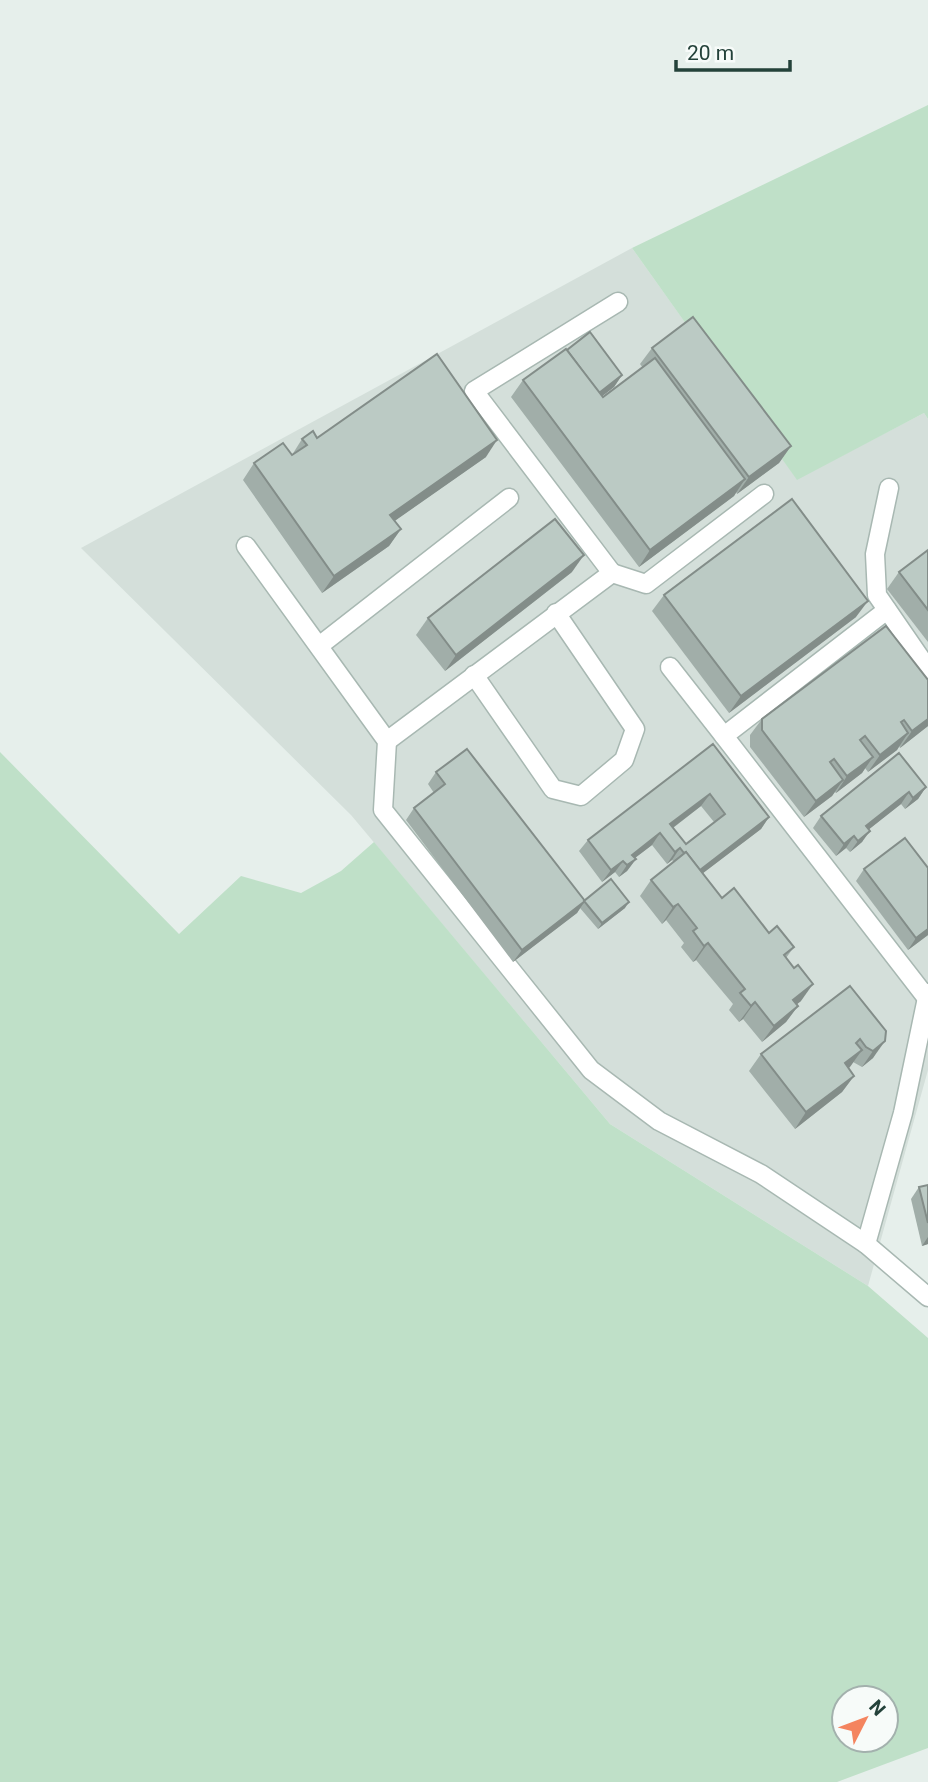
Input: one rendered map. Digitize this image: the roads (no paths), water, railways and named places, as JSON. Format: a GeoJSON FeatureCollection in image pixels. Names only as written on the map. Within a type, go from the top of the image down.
{"type":"FeatureCollection","features":[{"type":"Feature","properties":{"kind":"lane"},"geometry":{"type":"LineString","coordinates":[[618,302],[474,391],[612,573],[646,584],[764,494]]}},
{"type":"Feature","properties":{"kind":"lane"},"geometry":{"type":"LineString","coordinates":[[889,488],[875,554],[877,595],[928,669]]}},
{"type":"Feature","properties":{"kind":"lane"},"geometry":{"type":"LineString","coordinates":[[318,646],[509,498]]}},
{"type":"Feature","properties":{"kind":"lane"},"geometry":{"type":"LineString","coordinates":[[246,546],[387,741],[383,810],[591,1070],[659,1121],[761,1174],[866,1244],[928,1297]]}},
{"type":"Feature","properties":{"kind":"lane"},"geometry":{"type":"LineString","coordinates":[[387,741],[612,573]]}},
{"type":"Feature","properties":{"kind":"lane"},"geometry":{"type":"LineString","coordinates":[[724,737],[887,610]]}},
{"type":"Feature","properties":{"kind":"lane"},"geometry":{"type":"LineString","coordinates":[[474,675],[553,789],[581,796],[624,760],[635,729],[556,613]]}},
{"type":"Feature","properties":{"kind":"lane"},"geometry":{"type":"LineString","coordinates":[[670,667],[927,995],[902,1113],[866,1244]]}}]}
